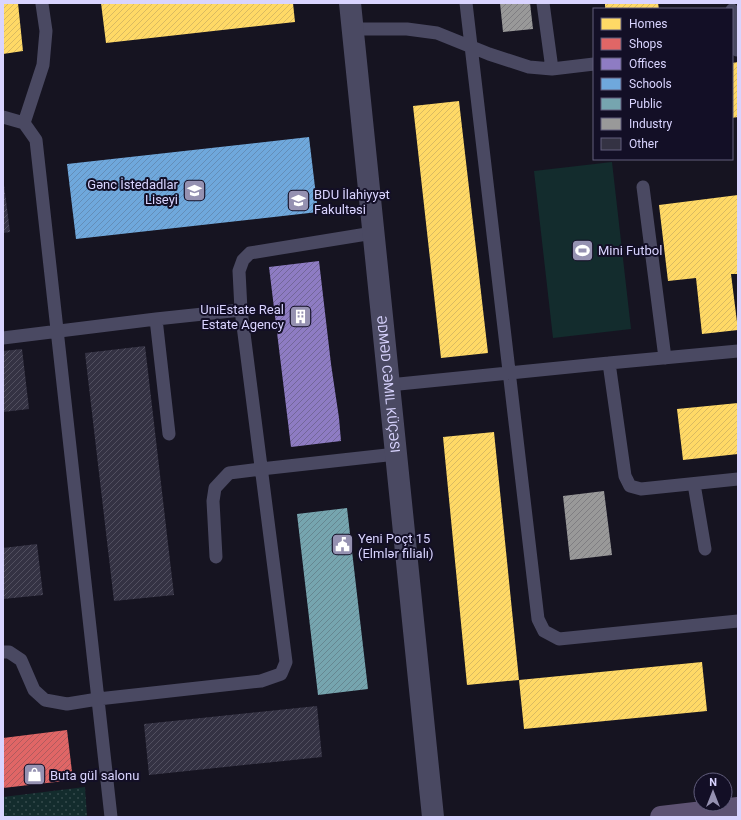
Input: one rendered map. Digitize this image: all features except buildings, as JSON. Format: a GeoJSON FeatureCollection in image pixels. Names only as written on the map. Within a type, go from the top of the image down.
{"type":"FeatureCollection","features":[{"type":"Feature","properties":{"kind":"main road"},"geometry":{"type":"LineString","coordinates":[[661,817],[738,808]]}},
{"type":"Feature","properties":{"kind":"street","name":"ƏDMƏD CƏMIL KÜÇƏSI"},"geometry":{"type":"LineString","coordinates":[[350,3],[432,817]]}},
{"type":"Feature","properties":{"kind":"lane"},"geometry":{"type":"LineString","coordinates":[[466,3],[538,619],[544,631],[559,639],[738,621]]}},
{"type":"Feature","properties":{"kind":"lane"},"geometry":{"type":"LineString","coordinates":[[543,3],[552,68]]}},
{"type":"Feature","properties":{"kind":"lane"},"geometry":{"type":"LineString","coordinates":[[24,123],[43,65],[46,31],[42,4]]}},
{"type":"Feature","properties":{"kind":"lane"},"geometry":{"type":"LineString","coordinates":[[733,19],[736,50]]}},
{"type":"Feature","properties":{"kind":"lane"},"geometry":{"type":"LineString","coordinates":[[352,29],[407,29],[437,32],[489,54],[529,67],[552,68],[593,64]]}},
{"type":"Feature","properties":{"kind":"lane"},"geometry":{"type":"LineString","coordinates":[[3,118],[24,123],[36,140],[110,817]]}},
{"type":"Feature","properties":{"kind":"lane"},"geometry":{"type":"LineString","coordinates":[[643,187],[665,358]]}},
{"type":"Feature","properties":{"kind":"lane"},"geometry":{"type":"LineString","coordinates":[[3,652],[9,652],[21,660],[34,690],[45,700],[67,704],[98,699],[261,681],[281,674],[286,662],[261,469],[242,310],[239,271],[242,260],[250,253],[373,233]]}},
{"type":"Feature","properties":{"kind":"lane"},"geometry":{"type":"LineString","coordinates":[[3,338],[242,310]]}},
{"type":"Feature","properties":{"kind":"lane"},"geometry":{"type":"LineString","coordinates":[[156,319],[170,434]]}},
{"type":"Feature","properties":{"kind":"lane"},"geometry":{"type":"LineString","coordinates":[[389,385],[738,351]]}},
{"type":"Feature","properties":{"kind":"lane"},"geometry":{"type":"LineString","coordinates":[[609,363],[625,476],[630,486],[641,489],[738,479]]}},
{"type":"Feature","properties":{"kind":"lane"},"geometry":{"type":"LineString","coordinates":[[216,557],[213,501],[215,488],[229,473],[396,454]]}},
{"type":"Feature","properties":{"kind":"lane"},"geometry":{"type":"LineString","coordinates":[[694,484],[705,549]]}},
{"type":"Feature","properties":{"kind":"green space","name":"Mini Futbol"},"geometry":{"type":"Polygon","coordinates":[[[612,162],[631,329],[553,338],[534,171],[612,162]]]}},
{"type":"Feature","properties":{"kind":"green space"},"geometry":{"type":"Polygon","coordinates":[[[85,787],[87,817],[3,817],[3,797],[85,787]]]}},
{"type":"Feature","properties":{"kind":"place","name":"Gənc İstedadlar Liseyi"},"geometry":{"type":"Point","coordinates":[194,191]}},
{"type":"Feature","properties":{"kind":"place","name":"BDU İlahiyyət Fakultəsi"},"geometry":{"type":"Point","coordinates":[299,201]}},
{"type":"Feature","properties":{"kind":"place","name":"Mini Futbol"},"geometry":{"type":"Point","coordinates":[582,250]}},
{"type":"Feature","properties":{"kind":"place","name":"UniEstate Real Estate Agency"},"geometry":{"type":"Point","coordinates":[300,316]}},
{"type":"Feature","properties":{"kind":"place","name":"Yeni Poçt 15 (Elmlər filialı)"},"geometry":{"type":"Point","coordinates":[342,545]}},
{"type":"Feature","properties":{"kind":"place","name":"Buta gül salonu"},"geometry":{"type":"Point","coordinates":[34,775]}}]}
